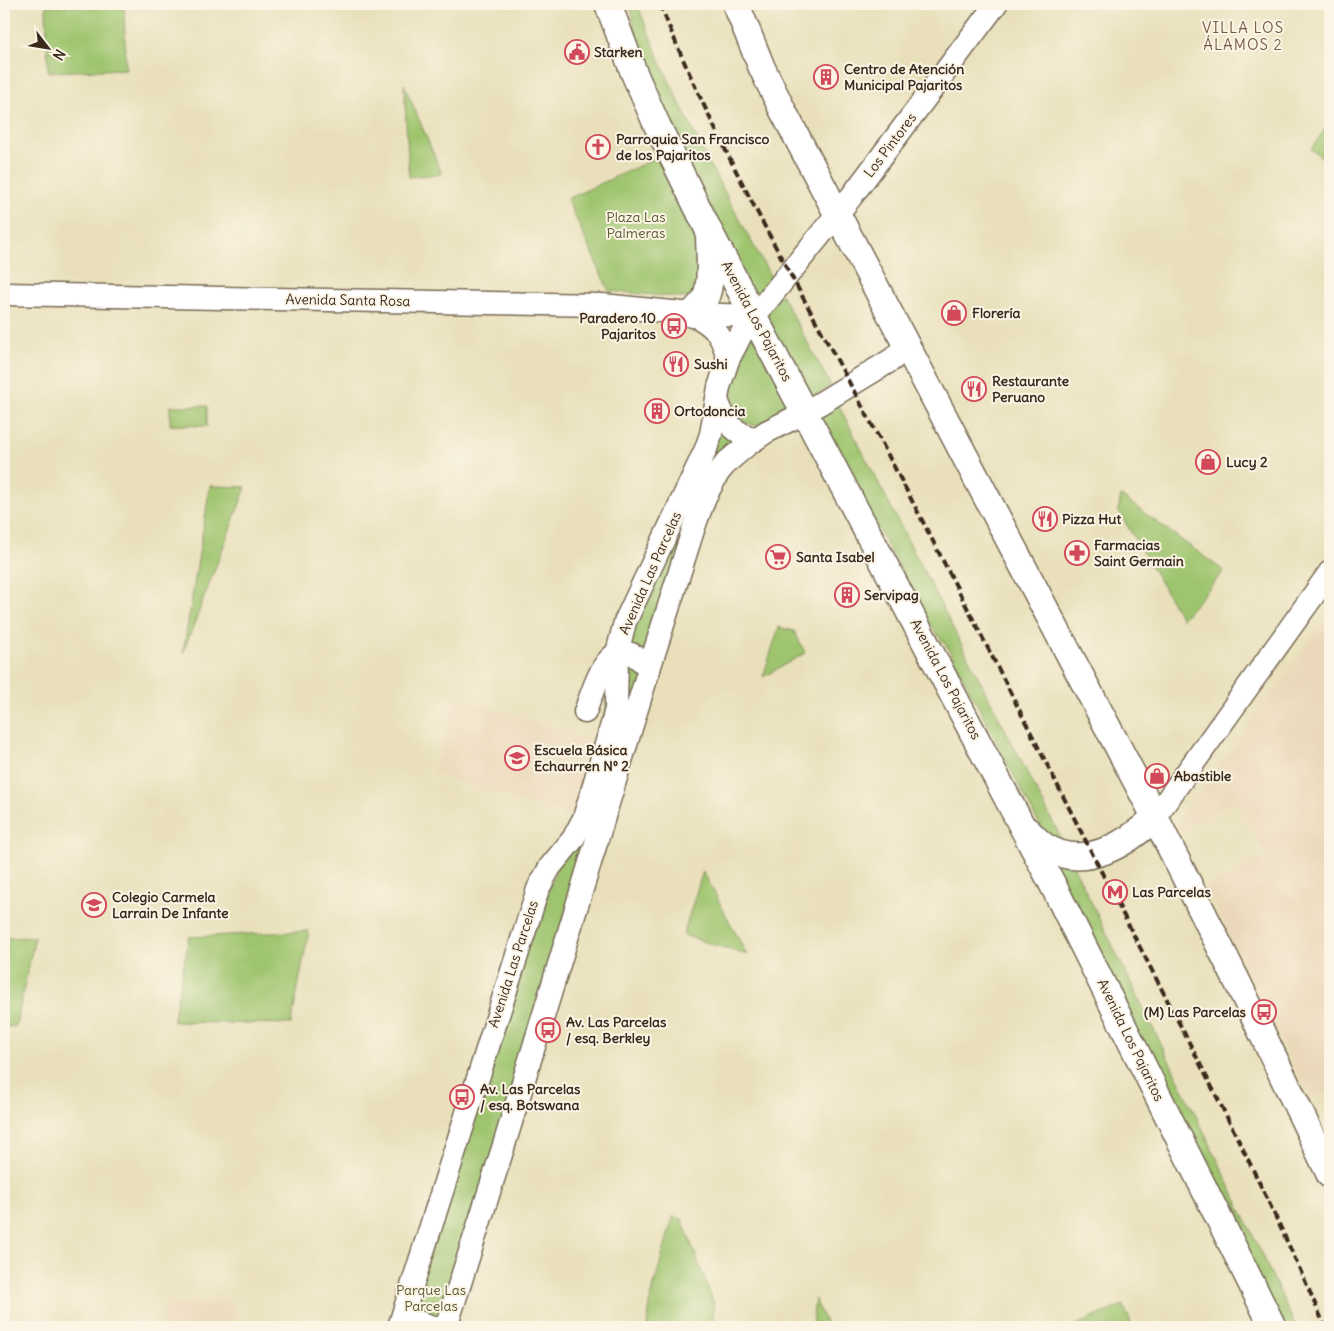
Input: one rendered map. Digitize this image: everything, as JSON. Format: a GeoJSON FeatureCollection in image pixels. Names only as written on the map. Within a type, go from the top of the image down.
{"type":"FeatureCollection","features":[{"type":"Feature","properties":{"kind":"main road","name":"Avenida Los Pajaritos"},"geometry":{"type":"LineString","coordinates":[[608,4],[634,73],[709,231],[1024,828],[1273,1327]]}},
{"type":"Feature","properties":{"kind":"main road"},"geometry":{"type":"LineString","coordinates":[[736,4],[762,68],[779,103],[1155,817],[1238,983],[1330,1175]]}},
{"type":"Feature","properties":{"kind":"main road"},"geometry":{"type":"LineString","coordinates":[[692,314],[707,294],[709,231]]}},
{"type":"Feature","properties":{"kind":"main road"},"geometry":{"type":"LineString","coordinates":[[1024,828],[1046,847],[1072,856],[1086,856],[1106,850],[1130,838],[1155,817]]}},
{"type":"Feature","properties":{"kind":"street","name":"Los Pintores"},"geometry":{"type":"LineString","coordinates":[[837,214],[996,4]]}},
{"type":"Feature","properties":{"kind":"street","name":"Avenida Las Parcelas"},"geometry":{"type":"LineString","coordinates":[[400,1324],[538,888],[550,867],[573,839],[584,818],[610,736],[616,708],[617,653],[625,622],[706,449],[711,434],[719,387],[728,360],[735,344],[754,316],[837,214]]}},
{"type":"Feature","properties":{"kind":"street","name":"Avenida Santa Rosa"},"geometry":{"type":"LineString","coordinates":[[4,294],[602,305],[692,314],[754,316]]}},
{"type":"Feature","properties":{"kind":"street","name":"Avenida Santa Rosa"},"geometry":{"type":"LineString","coordinates":[[692,314],[708,323],[717,332],[724,344],[728,360]]}},
{"type":"Feature","properties":{"kind":"street","name":"Avenida Las Parcelas"},"geometry":{"type":"LineString","coordinates":[[446,1327],[551,993],[649,669],[705,497],[718,473],[727,462],[754,439],[806,412],[893,360],[906,345]]}},
{"type":"Feature","properties":{"kind":"street"},"geometry":{"type":"LineString","coordinates":[[717,400],[726,422],[741,434],[754,439]]}},
{"type":"Feature","properties":{"kind":"street"},"geometry":{"type":"LineString","coordinates":[[1155,817],[1330,572]]}},
{"type":"Feature","properties":{"kind":"street"},"geometry":{"type":"LineString","coordinates":[[585,712],[603,666],[608,659],[617,653],[634,656],[649,669]]}},
{"type":"Feature","properties":{"kind":"street"},"geometry":{"type":"LineString","coordinates":[[562,852],[578,856],[588,867]]}},
{"type":"Feature","properties":{"kind":"street"},"geometry":{"type":"LineString","coordinates":[[400,1324],[422,1323],[433,1327]]}},
{"type":"Feature","properties":{"kind":"shaded area"},"geometry":{"type":"Polygon","coordinates":[[[1330,612],[1330,1090],[1310,1099],[1206,887],[1266,856],[1236,800],[1179,831],[1179,822],[1330,612]]]}},
{"type":"Feature","properties":{"kind":"shaded area","name":"Escuela Básica Echaurren Nº 2"},"geometry":{"type":"Polygon","coordinates":[[[456,697],[602,743],[578,819],[432,773],[456,697]]]}},
{"type":"Feature","properties":{"kind":"shaded area"},"geometry":{"type":"Polygon","coordinates":[[[237,1303],[228,1327],[161,1327],[165,1305],[237,1303]]]}},
{"type":"Feature","properties":{"kind":"green space"},"geometry":{"type":"Polygon","coordinates":[[[124,4],[126,69],[48,72],[46,6],[124,4]]]}},
{"type":"Feature","properties":{"kind":"green space"},"geometry":{"type":"Polygon","coordinates":[[[630,4],[637,4],[664,70],[707,160],[773,281],[753,297],[641,65],[630,4]]]}},
{"type":"Feature","properties":{"kind":"green space"},"geometry":{"type":"Polygon","coordinates":[[[404,84],[442,174],[409,177],[404,84]]]}},
{"type":"Feature","properties":{"kind":"green space"},"geometry":{"type":"Polygon","coordinates":[[[1330,122],[1330,163],[1311,149],[1330,122]]]}},
{"type":"Feature","properties":{"kind":"green space","name":"Plaza Las Palmeras"},"geometry":{"type":"Polygon","coordinates":[[[663,155],[702,244],[698,299],[609,291],[567,199],[663,155]]]}},
{"type":"Feature","properties":{"kind":"green space"},"geometry":{"type":"Polygon","coordinates":[[[781,294],[831,386],[809,399],[763,317],[781,294]]]}},
{"type":"Feature","properties":{"kind":"green space"},"geometry":{"type":"Polygon","coordinates":[[[751,331],[793,406],[756,426],[739,420],[727,402],[727,389],[751,331]]]}},
{"type":"Feature","properties":{"kind":"green space"},"geometry":{"type":"Polygon","coordinates":[[[837,402],[1065,846],[1042,830],[948,648],[928,622],[817,414],[837,402]]]}},
{"type":"Feature","properties":{"kind":"green space"},"geometry":{"type":"Polygon","coordinates":[[[170,406],[207,406],[207,426],[170,425],[170,406]]]}},
{"type":"Feature","properties":{"kind":"green space","name":"Parque Las Parcelas"},"geometry":{"type":"Polygon","coordinates":[[[721,425],[740,440],[727,454],[438,1327],[406,1327],[530,937],[561,858],[625,643],[721,425]]]}},
{"type":"Feature","properties":{"kind":"green space"},"geometry":{"type":"Polygon","coordinates":[[[210,486],[246,487],[183,653],[210,486]]]}},
{"type":"Feature","properties":{"kind":"green space"},"geometry":{"type":"Polygon","coordinates":[[[1121,496],[1224,571],[1182,619],[1118,510],[1121,496]]]}},
{"type":"Feature","properties":{"kind":"green space"},"geometry":{"type":"Polygon","coordinates":[[[779,627],[794,631],[805,653],[763,677],[779,627]]]}},
{"type":"Feature","properties":{"kind":"green space"},"geometry":{"type":"Polygon","coordinates":[[[1045,853],[1073,865],[1213,1150],[1296,1327],[1282,1327],[1045,853]]]}},
{"type":"Feature","properties":{"kind":"green space"},"geometry":{"type":"Polygon","coordinates":[[[703,871],[747,955],[683,935],[703,871]]]}},
{"type":"Feature","properties":{"kind":"green space"},"geometry":{"type":"Polygon","coordinates":[[[309,931],[291,1024],[173,1022],[189,937],[309,931]]]}},
{"type":"Feature","properties":{"kind":"green space"},"geometry":{"type":"Polygon","coordinates":[[[35,937],[16,1026],[4,1027],[4,938],[35,937]]]}},
{"type":"Feature","properties":{"kind":"green space"},"geometry":{"type":"Polygon","coordinates":[[[673,1217],[682,1219],[714,1304],[712,1327],[647,1327],[651,1296],[673,1217]]]}},
{"type":"Feature","properties":{"kind":"green space"},"geometry":{"type":"Polygon","coordinates":[[[815,1299],[827,1327],[812,1327],[815,1299]]]}},
{"type":"Feature","properties":{"kind":"green space"},"geometry":{"type":"Polygon","coordinates":[[[1123,1305],[1133,1327],[1071,1327],[1123,1305]]]}},
{"type":"Feature","properties":{"kind":"railway"},"geometry":{"type":"LineString","coordinates":[[660,4],[684,62],[739,176],[919,514],[1206,1075],[1279,1225],[1325,1327]]}},
{"type":"Feature","properties":{"kind":"place","name":"Starken"},"geometry":{"type":"Point","coordinates":[577,52]}},
{"type":"Feature","properties":{"kind":"place","name":"Centro de Atención Municipal Pajaritos"},"geometry":{"type":"Point","coordinates":[826,77]}},
{"type":"Feature","properties":{"kind":"place","name":"Parroquia San Francisco de los Pajaritos"},"geometry":{"type":"Point","coordinates":[598,147]}},
{"type":"Feature","properties":{"kind":"place","name":"Florería"},"geometry":{"type":"Point","coordinates":[954,313]}},
{"type":"Feature","properties":{"kind":"place","name":"Paradero 10 Pajaritos"},"geometry":{"type":"Point","coordinates":[674,326]}},
{"type":"Feature","properties":{"kind":"place","name":"Sushi"},"geometry":{"type":"Point","coordinates":[676,364]}},
{"type":"Feature","properties":{"kind":"place","name":"Restaurante Peruano"},"geometry":{"type":"Point","coordinates":[974,389]}},
{"type":"Feature","properties":{"kind":"place","name":"Ortodoncia"},"geometry":{"type":"Point","coordinates":[657,411]}},
{"type":"Feature","properties":{"kind":"place","name":"Lucy 2"},"geometry":{"type":"Point","coordinates":[1208,462]}},
{"type":"Feature","properties":{"kind":"place","name":"Pizza Hut"},"geometry":{"type":"Point","coordinates":[1045,519]}},
{"type":"Feature","properties":{"kind":"place","name":"Farmacias Saint Germain"},"geometry":{"type":"Point","coordinates":[1077,553]}},
{"type":"Feature","properties":{"kind":"place","name":"Santa Isabel"},"geometry":{"type":"Point","coordinates":[778,557]}},
{"type":"Feature","properties":{"kind":"place","name":"Servipag"},"geometry":{"type":"Point","coordinates":[847,595]}},
{"type":"Feature","properties":{"kind":"place","name":"Escuela Básica Echaurren Nº 2"},"geometry":{"type":"Point","coordinates":[517,758]}},
{"type":"Feature","properties":{"kind":"place","name":"Abastible"},"geometry":{"type":"Point","coordinates":[1157,776]}},
{"type":"Feature","properties":{"kind":"place","name":"Las Parcelas"},"geometry":{"type":"Point","coordinates":[1115,892]}},
{"type":"Feature","properties":{"kind":"place","name":"Colegio Carmela Larrain De Infante"},"geometry":{"type":"Point","coordinates":[94,905]}},
{"type":"Feature","properties":{"kind":"place","name":"(M) Las Parcelas"},"geometry":{"type":"Point","coordinates":[1264,1012]}},
{"type":"Feature","properties":{"kind":"place","name":"Av. Las Parcelas / esq. Berkley"},"geometry":{"type":"Point","coordinates":[548,1030]}},
{"type":"Feature","properties":{"kind":"place","name":"Av. Las Parcelas / esq. Botswana"},"geometry":{"type":"Point","coordinates":[462,1097]}},
{"type":"Feature","properties":{"kind":"district","name":"VILLA LOS ÁLAMOS 2"},"geometry":{"type":"Point","coordinates":[1243,36]}}]}
